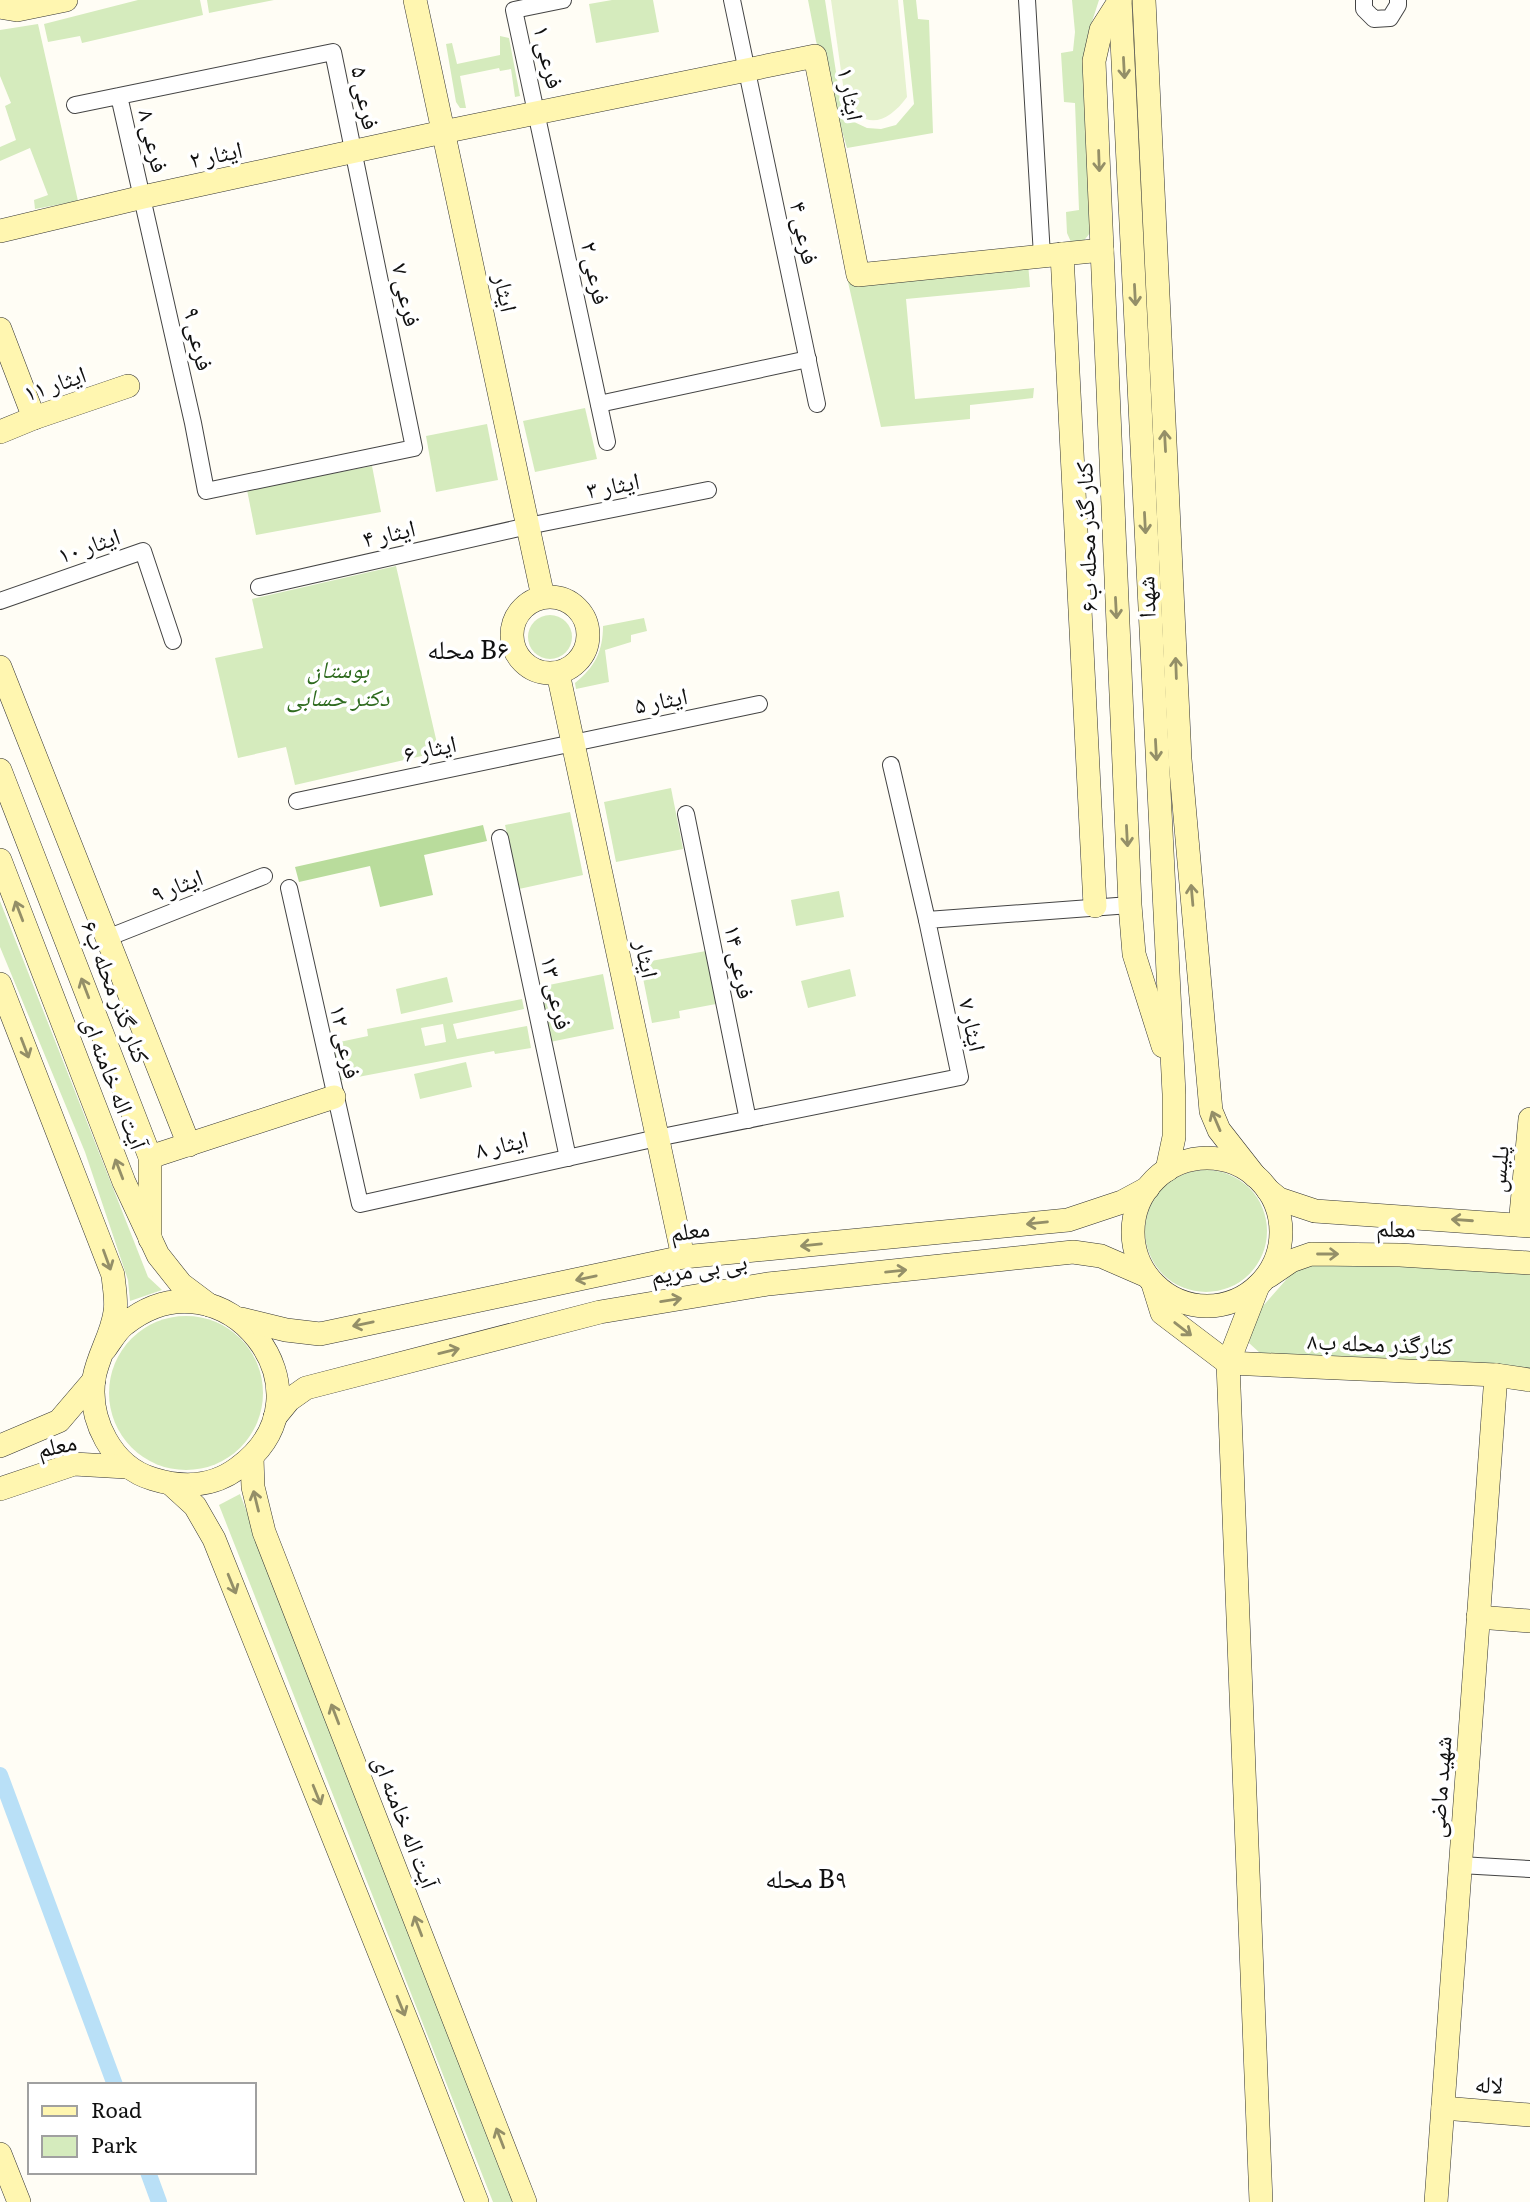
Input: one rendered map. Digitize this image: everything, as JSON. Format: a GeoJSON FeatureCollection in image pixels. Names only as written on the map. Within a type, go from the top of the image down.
{"type":"FeatureCollection","features":[{"type":"Feature","properties":{"kind":"main road"},"geometry":{"type":"LineString","coordinates":[[0,7],[18,10],[66,0]]}},
{"type":"Feature","properties":{"kind":"main road","name":"ایثار"},"geometry":{"type":"LineString","coordinates":[[415,0],[543,597]]}},
{"type":"Feature","properties":{"kind":"main road","name":"شهدا"},"geometry":{"type":"LineString","coordinates":[[1119,0],[1173,1083],[1174,1137],[1167,1170]]}},
{"type":"Feature","properties":{"kind":"main road","name":"کنار گذر محله ب۶"},"geometry":{"type":"LineString","coordinates":[[1119,0],[1101,30],[1094,61],[1130,905],[1134,954],[1173,1083]]}},
{"type":"Feature","properties":{"kind":"main road","name":"شهدا"},"geometry":{"type":"LineString","coordinates":[[1144,0],[1180,760],[1211,1111],[1219,1130],[1262,1183]]}},
{"type":"Feature","properties":{"kind":"main road","name":"ایثار ۱"},"geometry":{"type":"LineString","coordinates":[[443,132],[816,56],[858,275],[1102,250]]}},
{"type":"Feature","properties":{"kind":"main road","name":"ایثار ۲"},"geometry":{"type":"LineString","coordinates":[[0,231],[443,132]]}},
{"type":"Feature","properties":{"kind":"main road"},"geometry":{"type":"LineString","coordinates":[[1052,255],[1095,906]]}},
{"type":"Feature","properties":{"kind":"main road"},"geometry":{"type":"LineString","coordinates":[[0,329],[34,418]]}},
{"type":"Feature","properties":{"kind":"main road","name":"ایثار ۱۱"},"geometry":{"type":"LineString","coordinates":[[0,432],[128,386]]}},
{"type":"Feature","properties":{"kind":"main road"},"geometry":{"type":"LineString","coordinates":[[1147,566],[1172,565]]}},
{"type":"Feature","properties":{"kind":"main road"},"geometry":{"type":"LineString","coordinates":[[543,597],[556,597],[569,602],[579,610],[588,632],[584,653],[577,662],[558,673],[534,670],[523,663],[512,642],[511,630],[515,618],[522,608],[543,597]]}},
{"type":"Feature","properties":{"kind":"main road"},"geometry":{"type":"LineString","coordinates":[[0,667],[189,1145]]}},
{"type":"Feature","properties":{"kind":"main road","name":"ایثار"},"geometry":{"type":"LineString","coordinates":[[558,673],[682,1257]]}},
{"type":"Feature","properties":{"kind":"main road","name":"کنار گذر محله ب۶"},"geometry":{"type":"LineString","coordinates":[[0,770],[150,1157],[150,1240]]}},
{"type":"Feature","properties":{"kind":"main road","name":"آیت اله خامنه ای"},"geometry":{"type":"LineString","coordinates":[[0,860],[124,1182],[150,1240],[181,1284],[209,1305]]}},
{"type":"Feature","properties":{"kind":"main road"},"geometry":{"type":"LineString","coordinates":[[0,984],[113,1275],[116,1311],[94,1380],[94,1409],[104,1437],[126,1467],[145,1477],[172,1485],[201,1485],[229,1476],[252,1458],[266,1439],[275,1417],[278,1390],[272,1363],[259,1338],[240,1319],[209,1305],[178,1302],[149,1309],[124,1325],[104,1349]]}},
{"type":"Feature","properties":{"kind":"main road"},"geometry":{"type":"LineString","coordinates":[[1173,1083],[1210,1093]]}},
{"type":"Feature","properties":{"kind":"main road"},"geometry":{"type":"LineString","coordinates":[[150,1157],[334,1097]]}},
{"type":"Feature","properties":{"kind":"main road","name":"پلیس"},"geometry":{"type":"LineString","coordinates":[[1525,1226],[1530,1119]]}},
{"type":"Feature","properties":{"kind":"main road"},"geometry":{"type":"LineString","coordinates":[[1227,1363],[1162,1313],[1133,1241],[1136,1213],[1147,1188],[1167,1170],[1184,1162],[1203,1158],[1240,1166],[1262,1183],[1277,1207],[1281,1225],[1281,1244],[1276,1261],[1262,1282],[1227,1363],[1261,2202]]}},
{"type":"Feature","properties":{"kind":"main road","name":"معلم"},"geometry":{"type":"LineString","coordinates":[[1262,1183],[1279,1199],[1315,1211],[1525,1226]]}},
{"type":"Feature","properties":{"kind":"main road","name":"معلم"},"geometry":{"type":"LineString","coordinates":[[240,1319],[286,1330],[320,1334],[682,1257],[1068,1220],[1122,1202],[1147,1188]]}},
{"type":"Feature","properties":{"kind":"main road"},"geometry":{"type":"LineString","coordinates":[[1385,1254],[1374,1238],[1377,1225],[1386,1215]]}},
{"type":"Feature","properties":{"kind":"main road"},"geometry":{"type":"LineString","coordinates":[[1068,1220],[1075,1230],[1073,1252]]}},
{"type":"Feature","properties":{"kind":"main road","name":"بی بی مریم"},"geometry":{"type":"LineString","coordinates":[[275,1417],[289,1400],[306,1388],[600,1312],[768,1284],[1073,1252],[1101,1256],[1150,1280]]}},
{"type":"Feature","properties":{"kind":"main road","name":"معلم"},"geometry":{"type":"LineString","coordinates":[[1262,1282],[1291,1261],[1311,1254],[1385,1254],[1530,1263]]}},
{"type":"Feature","properties":{"kind":"main road"},"geometry":{"type":"LineString","coordinates":[[1150,1280],[1172,1298],[1194,1306],[1217,1306],[1239,1300],[1262,1282]]}},
{"type":"Feature","properties":{"kind":"main road","name":"کنارگذر محله ب۸"},"geometry":{"type":"LineString","coordinates":[[1227,1363],[1496,1375],[1530,1380]]}},
{"type":"Feature","properties":{"kind":"main road","name":"شهید ماضی"},"geometry":{"type":"LineString","coordinates":[[1436,2202],[1496,1375]]}},
{"type":"Feature","properties":{"kind":"main road","name":"معلم"},"geometry":{"type":"LineString","coordinates":[[0,1446],[59,1421],[94,1380]]}},
{"type":"Feature","properties":{"kind":"main road","name":"آیت اله خامنه ای"},"geometry":{"type":"LineString","coordinates":[[252,1458],[253,1487],[264,1532],[525,2202]]}},
{"type":"Feature","properties":{"kind":"main road","name":"معلم"},"geometry":{"type":"LineString","coordinates":[[0,1489],[74,1464],[126,1467]]}},
{"type":"Feature","properties":{"kind":"main road"},"geometry":{"type":"LineString","coordinates":[[172,1485],[195,1507],[214,1539],[477,2202]]}},
{"type":"Feature","properties":{"kind":"main road"},"geometry":{"type":"LineString","coordinates":[[1478,1617],[1530,1621]]}},
{"type":"Feature","properties":{"kind":"main road","name":"لاله"},"geometry":{"type":"LineString","coordinates":[[1443,2108],[1530,2115]]}},
{"type":"Feature","properties":{"kind":"main road"},"geometry":{"type":"LineString","coordinates":[[0,2154],[19,2202]]}},
{"type":"Feature","properties":{"kind":"street","name":"فرعی ۱"},"geometry":{"type":"LineString","coordinates":[[538,114],[514,10],[563,0]]}},
{"type":"Feature","properties":{"kind":"street","name":"فرعی ۴"},"geometry":{"type":"LineString","coordinates":[[732,0],[817,404]]}},
{"type":"Feature","properties":{"kind":"street"},"geometry":{"type":"LineString","coordinates":[[1027,0],[1052,255]]}},
{"type":"Feature","properties":{"kind":"street"},"geometry":{"type":"LineString","coordinates":[[1364,0],[1364,9],[1374,19],[1390,18],[1398,0]]}},
{"type":"Feature","properties":{"kind":"street","name":"فرعی ۵"},"geometry":{"type":"LineString","coordinates":[[119,96],[333,52],[352,153]]}},
{"type":"Feature","properties":{"kind":"street"},"geometry":{"type":"LineString","coordinates":[[75,105],[119,96]]}},
{"type":"Feature","properties":{"kind":"street","name":"فرعی ۸"},"geometry":{"type":"LineString","coordinates":[[119,96],[143,197]]}},
{"type":"Feature","properties":{"kind":"street","name":"فرعی ۲"},"geometry":{"type":"LineString","coordinates":[[538,114],[607,442]]}},
{"type":"Feature","properties":{"kind":"street","name":"فرعی ۷"},"geometry":{"type":"LineString","coordinates":[[206,491],[414,448],[352,153]]}},
{"type":"Feature","properties":{"kind":"street","name":"فرعی ۹"},"geometry":{"type":"LineString","coordinates":[[143,197],[206,491]]}},
{"type":"Feature","properties":{"kind":"street"},"geometry":{"type":"LineString","coordinates":[[599,404],[808,359]]}},
{"type":"Feature","properties":{"kind":"street","name":"ایثار ۳"},"geometry":{"type":"LineString","coordinates":[[528,526],[708,491]]}},
{"type":"Feature","properties":{"kind":"street","name":"ایثار ۴"},"geometry":{"type":"LineString","coordinates":[[259,587],[528,526]]}},
{"type":"Feature","properties":{"kind":"street","name":"ایثار ۱۰"},"geometry":{"type":"LineString","coordinates":[[0,601],[142,551],[173,641]]}},
{"type":"Feature","properties":{"kind":"street","name":"ایثار ۵"},"geometry":{"type":"LineString","coordinates":[[573,742],[760,704]]}},
{"type":"Feature","properties":{"kind":"street","name":"ایثار ۶"},"geometry":{"type":"LineString","coordinates":[[297,801],[573,742]]}},
{"type":"Feature","properties":{"kind":"street"},"geometry":{"type":"LineString","coordinates":[[891,765],[927,920],[1130,905]]}},
{"type":"Feature","properties":{"kind":"street","name":"فرعی ۱۴"},"geometry":{"type":"LineString","coordinates":[[686,814],[748,1120]]}},
{"type":"Feature","properties":{"kind":"street","name":"فرعی ۱۳"},"geometry":{"type":"LineString","coordinates":[[500,838],[568,1158]]}},
{"type":"Feature","properties":{"kind":"street","name":"ایثار ۹"},"geometry":{"type":"LineString","coordinates":[[107,938],[264,876]]}},
{"type":"Feature","properties":{"kind":"street","name":"فرعی ۱۲"},"geometry":{"type":"LineString","coordinates":[[289,888],[359,1205]]}},
{"type":"Feature","properties":{"kind":"street","name":"ایثار ۷"},"geometry":{"type":"LineString","coordinates":[[657,1138],[960,1077],[927,920]]}},
{"type":"Feature","properties":{"kind":"street","name":"ایثار ۸"},"geometry":{"type":"LineString","coordinates":[[359,1205],[657,1138]]}},
{"type":"Feature","properties":{"kind":"street"},"geometry":{"type":"LineString","coordinates":[[1460,1866],[1530,1870]]}},
{"type":"Feature","properties":{"kind":"street"},"geometry":{"type":"LineString","coordinates":[[0,2199],[10,2202]]}},
{"type":"Feature","properties":{"kind":"green space"},"geometry":{"type":"Polygon","coordinates":[[[138,0],[200,0],[203,15],[82,43],[80,36],[48,42],[44,24],[138,0]]]}},
{"type":"Feature","properties":{"kind":"green space"},"geometry":{"type":"Polygon","coordinates":[[[207,0],[274,0],[209,13],[207,0]]]}},
{"type":"Feature","properties":{"kind":"green space"},"geometry":{"type":"Polygon","coordinates":[[[612,0],[653,0],[659,32],[596,43],[589,4],[612,0]]]}},
{"type":"Feature","properties":{"kind":"green space"},"geometry":{"type":"Polygon","coordinates":[[[808,0],[825,0],[841,105],[852,121],[867,128],[881,129],[896,125],[914,104],[903,0],[916,0],[918,19],[929,20],[933,133],[847,148],[816,41],[808,0]]]}},
{"type":"Feature","properties":{"kind":"green space"},"geometry":{"type":"Polygon","coordinates":[[[831,0],[898,0],[907,97],[884,118],[868,120],[852,109],[845,99],[831,0]]]}},
{"type":"Feature","properties":{"kind":"green space"},"geometry":{"type":"Polygon","coordinates":[[[1072,0],[1099,0],[1088,34],[1084,71],[1090,233],[1082,243],[1071,242],[1067,233],[1066,212],[1079,210],[1075,103],[1064,102],[1061,53],[1073,51],[1075,32],[1072,0]]]}},
{"type":"Feature","properties":{"kind":"green space"},"geometry":{"type":"Polygon","coordinates":[[[38,24],[78,201],[35,209],[34,200],[48,195],[30,148],[0,161],[0,147],[16,140],[5,106],[11,103],[0,76],[0,30],[38,24]]]}},
{"type":"Feature","properties":{"kind":"green space"},"geometry":{"type":"Polygon","coordinates":[[[500,36],[509,38],[520,96],[515,97],[511,69],[500,71],[499,68],[460,76],[466,108],[460,108],[456,102],[446,44],[452,43],[457,64],[500,55],[500,36]]]}},
{"type":"Feature","properties":{"kind":"green space"},"geometry":{"type":"Polygon","coordinates":[[[1028,263],[1030,287],[906,299],[915,399],[1034,388],[1033,398],[970,405],[970,419],[881,427],[848,282],[1028,263]]]}},
{"type":"Feature","properties":{"kind":"green space"},"geometry":{"type":"Polygon","coordinates":[[[585,408],[597,459],[535,472],[523,421],[585,408]]]}},
{"type":"Feature","properties":{"kind":"green space"},"geometry":{"type":"Polygon","coordinates":[[[487,424],[498,480],[436,492],[426,436],[487,424]]]}},
{"type":"Feature","properties":{"kind":"green space"},"geometry":{"type":"Polygon","coordinates":[[[372,466],[381,512],[256,535],[247,490],[372,466]]]}},
{"type":"Feature","properties":{"kind":"green space","name":"بوستان دکتر حسابی"},"geometry":{"type":"Polygon","coordinates":[[[396,566],[439,752],[295,785],[286,747],[238,758],[215,658],[263,648],[252,599],[396,566]]]}},
{"type":"Feature","properties":{"kind":"green space"},"geometry":{"type":"Polygon","coordinates":[[[550,615],[565,622],[572,637],[565,652],[550,659],[535,652],[528,637],[535,622],[550,615]]]}},
{"type":"Feature","properties":{"kind":"green space"},"geometry":{"type":"Polygon","coordinates":[[[644,618],[647,631],[631,635],[631,642],[605,650],[609,682],[576,689],[575,683],[588,671],[596,658],[603,626],[644,618]]]}},
{"type":"Feature","properties":{"kind":"green space"},"geometry":{"type":"Polygon","coordinates":[[[671,788],[683,849],[616,862],[604,802],[671,788]]]}},
{"type":"Feature","properties":{"kind":"green space"},"geometry":{"type":"Polygon","coordinates":[[[570,812],[583,875],[519,889],[505,825],[570,812]]]}},
{"type":"Feature","properties":{"kind":"green space"},"geometry":{"type":"Polygon","coordinates":[[[483,825],[487,841],[424,855],[433,895],[380,907],[370,866],[299,882],[295,867],[483,825]]]}},
{"type":"Feature","properties":{"kind":"green space"},"geometry":{"type":"Polygon","coordinates":[[[839,891],[844,917],[796,926],[791,900],[839,891]]]}},
{"type":"Feature","properties":{"kind":"green space"},"geometry":{"type":"Polygon","coordinates":[[[0,901],[148,1277],[162,1290],[130,1301],[128,1280],[85,1152],[0,947],[0,901]]]}},
{"type":"Feature","properties":{"kind":"green space"},"geometry":{"type":"Polygon","coordinates":[[[706,951],[716,1004],[679,1011],[680,1018],[652,1023],[640,963],[706,951]]]}},
{"type":"Feature","properties":{"kind":"green space"},"geometry":{"type":"Polygon","coordinates":[[[850,969],[856,996],[808,1008],[801,981],[850,969]]]}},
{"type":"Feature","properties":{"kind":"green space"},"geometry":{"type":"Polygon","coordinates":[[[603,974],[614,1029],[550,1042],[539,987],[603,974]]]}},
{"type":"Feature","properties":{"kind":"green space"},"geometry":{"type":"Polygon","coordinates":[[[447,977],[453,1002],[401,1014],[396,989],[447,977]]]}},
{"type":"Feature","properties":{"kind":"green space"},"geometry":{"type":"Polygon","coordinates":[[[522,999],[524,1009],[453,1024],[457,1039],[527,1026],[531,1048],[495,1054],[494,1051],[337,1081],[330,1044],[368,1036],[367,1029],[522,999]],[[443,1024],[421,1028],[425,1046],[446,1042],[443,1024]]]}},
{"type":"Feature","properties":{"kind":"green space"},"geometry":{"type":"Polygon","coordinates":[[[466,1062],[472,1087],[420,1099],[414,1074],[466,1062]]]}},
{"type":"Feature","properties":{"kind":"green space"},"geometry":{"type":"Polygon","coordinates":[[[1206,1170],[1229,1175],[1249,1188],[1262,1208],[1267,1231],[1262,1254],[1249,1274],[1229,1287],[1206,1292],[1183,1287],[1163,1274],[1150,1254],[1145,1231],[1150,1208],[1163,1188],[1183,1175],[1206,1170]]]}},
{"type":"Feature","properties":{"kind":"green space"},"geometry":{"type":"Polygon","coordinates":[[[1300,1264],[1435,1267],[1530,1273],[1530,1369],[1452,1361],[1260,1353],[1249,1343],[1256,1314],[1300,1264]]]}},
{"type":"Feature","properties":{"kind":"green space"},"geometry":{"type":"Polygon","coordinates":[[[186,1316],[216,1322],[241,1338],[257,1363],[263,1393],[257,1423],[241,1448],[216,1464],[186,1470],[156,1464],[131,1448],[115,1423],[109,1393],[115,1363],[131,1338],[156,1322],[186,1316]]]}},
{"type":"Feature","properties":{"kind":"green space"},"geometry":{"type":"Polygon","coordinates":[[[240,1494],[513,2202],[493,2202],[219,1505],[240,1494]]]}},
{"type":"Feature","properties":{"kind":"waterway"},"geometry":{"type":"LineString","coordinates":[[0,1775],[114,2083]]}},
{"type":"Feature","properties":{"kind":"waterway"},"geometry":{"type":"LineString","coordinates":[[149,2174],[159,2202]]}},
{"type":"Feature","properties":{"kind":"district","name":"محله B۶"},"geometry":{"type":"Point","coordinates":[468,650]}},
{"type":"Feature","properties":{"kind":"district","name":"محله B۹"},"geometry":{"type":"Point","coordinates":[806,1879]}}]}
